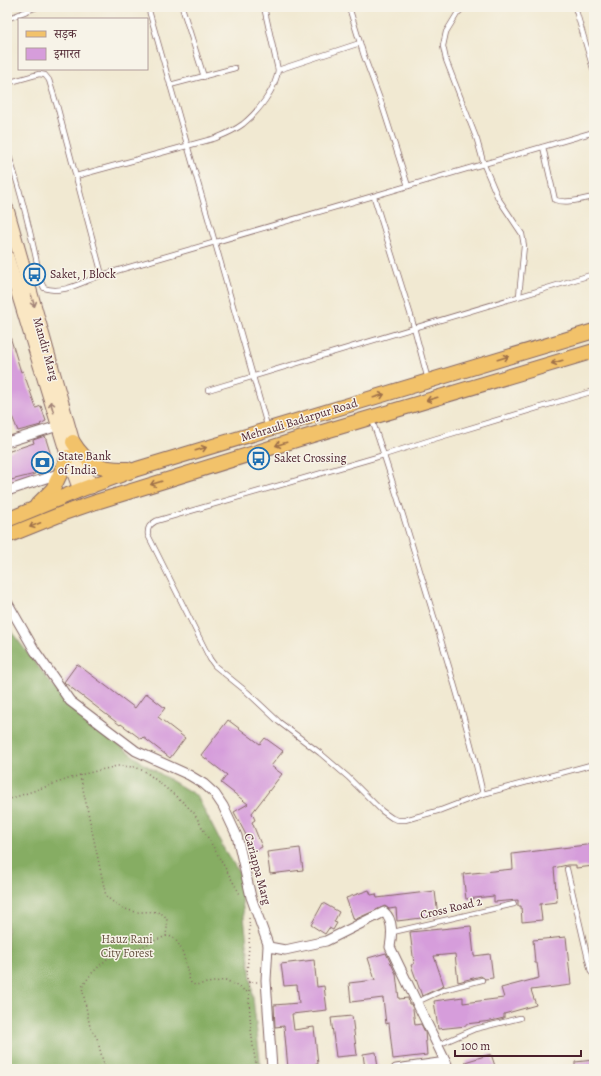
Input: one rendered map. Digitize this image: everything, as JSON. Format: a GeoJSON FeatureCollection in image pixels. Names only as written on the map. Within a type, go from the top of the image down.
{"type":"FeatureCollection","features":[{"type":"Feature","properties":{"kind":"main road","name":"Mandir Marg"},"geometry":{"type":"LineString","coordinates":[[7,209],[86,488]]}},
{"type":"Feature","properties":{"kind":"main road","name":"Mandir Marg"},"geometry":{"type":"LineString","coordinates":[[8,264],[68,457],[86,488]]}},
{"type":"Feature","properties":{"kind":"main road","name":"Mehrauli Badarpur Road"},"geometry":{"type":"LineString","coordinates":[[7,520],[137,469],[594,331]]}},
{"type":"Feature","properties":{"kind":"main road","name":"Mehrauli Badarpur Road"},"geometry":{"type":"LineString","coordinates":[[7,536],[96,502],[298,439],[594,351]]}},
{"type":"Feature","properties":{"kind":"main road"},"geometry":{"type":"LineString","coordinates":[[293,422],[298,439]]}},
{"type":"Feature","properties":{"kind":"main road"},"geometry":{"type":"LineString","coordinates":[[73,442],[82,455],[99,466],[114,470],[137,469]]}},
{"type":"Feature","properties":{"kind":"main road"},"geometry":{"type":"LineString","coordinates":[[32,510],[53,488],[68,457]]}},
{"type":"Feature","properties":{"kind":"street"},"geometry":{"type":"LineString","coordinates":[[7,442],[58,426]]}},
{"type":"Feature","properties":{"kind":"street"},"geometry":{"type":"LineString","coordinates":[[7,491],[61,473]]}},
{"type":"Feature","properties":{"kind":"street","name":"Cariappa Marg"},"geometry":{"type":"LineString","coordinates":[[7,602],[35,651],[70,701],[136,751],[189,775],[204,784],[215,794],[223,806],[237,836],[251,897],[268,946]]}},
{"type":"Feature","properties":{"kind":"street"},"geometry":{"type":"LineString","coordinates":[[272,1069],[266,980],[268,946],[285,950],[326,941],[384,912],[387,914],[393,932],[390,947],[447,1066],[396,1069]]}},
{"type":"Feature","properties":{"kind":"lane"},"geometry":{"type":"LineString","coordinates":[[7,19],[37,7]]}},
{"type":"Feature","properties":{"kind":"lane"},"geometry":{"type":"LineString","coordinates":[[148,7],[268,429]]}},
{"type":"Feature","properties":{"kind":"lane"},"geometry":{"type":"LineString","coordinates":[[182,7],[204,77]]}},
{"type":"Feature","properties":{"kind":"lane"},"geometry":{"type":"LineString","coordinates":[[76,176],[229,133],[243,124],[254,114],[273,88],[277,79],[278,70],[264,7]]}},
{"type":"Feature","properties":{"kind":"lane"},"geometry":{"type":"LineString","coordinates":[[350,7],[370,75],[381,102],[408,186]]}},
{"type":"Feature","properties":{"kind":"lane"},"geometry":{"type":"LineString","coordinates":[[464,7],[457,14],[446,32],[443,46],[446,60],[477,140],[484,165],[498,198],[522,234],[524,246],[519,296]]}},
{"type":"Feature","properties":{"kind":"lane"},"geometry":{"type":"LineString","coordinates":[[575,7],[594,72]]}},
{"type":"Feature","properties":{"kind":"lane"},"geometry":{"type":"LineString","coordinates":[[278,70],[360,43]]}},
{"type":"Feature","properties":{"kind":"lane"},"geometry":{"type":"LineString","coordinates":[[170,85],[235,68]]}},
{"type":"Feature","properties":{"kind":"lane"},"geometry":{"type":"LineString","coordinates":[[7,83],[39,74],[45,75],[49,80],[102,274]]}},
{"type":"Feature","properties":{"kind":"lane"},"geometry":{"type":"LineString","coordinates":[[7,150],[16,176],[31,232],[41,282],[44,288],[51,290],[62,290],[102,274],[374,197],[594,132]]}},
{"type":"Feature","properties":{"kind":"lane"},"geometry":{"type":"LineString","coordinates":[[542,147],[556,200],[561,202],[572,202],[594,197]]}},
{"type":"Feature","properties":{"kind":"lane"},"geometry":{"type":"LineString","coordinates":[[374,197],[414,327],[428,381]]}},
{"type":"Feature","properties":{"kind":"lane"},"geometry":{"type":"LineString","coordinates":[[208,390],[594,274]]}},
{"type":"Feature","properties":{"kind":"lane"},"geometry":{"type":"LineString","coordinates":[[594,391],[384,455],[156,521],[150,525],[148,530],[148,535],[210,659],[215,666],[247,692],[279,722],[338,768],[388,816],[398,820],[405,820],[441,810],[483,794],[594,764]]}},
{"type":"Feature","properties":{"kind":"lane"},"geometry":{"type":"LineString","coordinates":[[371,417],[446,655],[470,740],[483,794]]}},
{"type":"Feature","properties":{"kind":"lane"},"geometry":{"type":"LineString","coordinates":[[567,869],[590,970],[594,975]]}},
{"type":"Feature","properties":{"kind":"lane","name":"Cross Road 2"},"geometry":{"type":"LineString","coordinates":[[393,932],[514,904]]}},
{"type":"Feature","properties":{"kind":"lane"},"geometry":{"type":"LineString","coordinates":[[417,1002],[443,990],[482,980]]}},
{"type":"Feature","properties":{"kind":"lane"},"geometry":{"type":"LineString","coordinates":[[438,1046],[475,1029],[520,1018]]}},
{"type":"Feature","properties":{"kind":"path"},"geometry":{"type":"LineString","coordinates":[[7,800],[80,775],[117,766],[135,767],[146,772],[183,802],[194,813],[242,897]]}},
{"type":"Feature","properties":{"kind":"path"},"geometry":{"type":"LineString","coordinates":[[80,775],[106,896],[119,906],[136,912],[159,912],[165,918],[167,924],[166,936]]}},
{"type":"Feature","properties":{"kind":"path"},"geometry":{"type":"LineString","coordinates":[[249,915],[250,935],[247,980],[249,982],[253,1050],[257,1069]]}},
{"type":"Feature","properties":{"kind":"path"},"geometry":{"type":"LineString","coordinates":[[105,1069],[98,1038],[90,1027],[82,987],[91,974],[108,958],[124,954],[166,936],[173,937],[179,943],[183,952],[191,983],[195,985],[226,980],[249,993]]}},
{"type":"Feature","properties":{"kind":"path"},"geometry":{"type":"LineString","coordinates":[[249,982],[255,983],[266,980]]}},
{"type":"Feature","properties":{"kind":"green space","name":"Hauz Rani City Forest"},"geometry":{"type":"Polygon","coordinates":[[[7,626],[67,704],[144,764],[197,796],[225,851],[239,872],[261,1069],[7,1069],[7,626]]]}},
{"type":"Feature","properties":{"kind":"building"},"geometry":{"type":"Polygon","coordinates":[[[8,330],[21,372],[23,371],[36,408],[41,406],[46,421],[40,424],[41,425],[18,431],[7,404],[8,330]]]}},
{"type":"Feature","properties":{"kind":"building"},"geometry":{"type":"Polygon","coordinates":[[[45,436],[53,462],[33,468],[35,474],[7,481],[7,452],[34,443],[33,440],[45,436]]]}},
{"type":"Feature","properties":{"kind":"building"},"geometry":{"type":"Polygon","coordinates":[[[77,664],[135,708],[146,693],[165,708],[158,717],[185,738],[170,758],[143,737],[141,739],[121,724],[120,725],[64,682],[77,664]]]}},
{"type":"Feature","properties":{"kind":"building"},"geometry":{"type":"Polygon","coordinates":[[[228,720],[260,744],[265,738],[283,751],[271,766],[282,774],[252,813],[255,820],[252,822],[262,847],[252,852],[246,835],[234,812],[248,804],[221,783],[227,775],[201,755],[228,720]]]}},
{"type":"Feature","properties":{"kind":"building"},"geometry":{"type":"Polygon","coordinates":[[[594,844],[594,866],[576,868],[576,865],[567,865],[554,868],[557,902],[540,904],[542,920],[522,922],[521,906],[518,906],[518,900],[494,902],[494,896],[466,899],[463,874],[513,869],[512,854],[594,844]]]}},
{"type":"Feature","properties":{"kind":"building"},"geometry":{"type":"Polygon","coordinates":[[[300,848],[303,870],[270,874],[267,852],[300,848]]]}},
{"type":"Feature","properties":{"kind":"building"},"geometry":{"type":"Polygon","coordinates":[[[369,890],[371,895],[376,894],[377,898],[435,891],[438,916],[397,921],[396,908],[389,909],[385,906],[354,920],[346,898],[369,890]]]}},
{"type":"Feature","properties":{"kind":"building"},"geometry":{"type":"Polygon","coordinates":[[[323,903],[339,912],[334,922],[337,923],[333,930],[329,928],[325,934],[311,925],[323,903]]]}},
{"type":"Feature","properties":{"kind":"building"},"geometry":{"type":"Polygon","coordinates":[[[471,926],[474,956],[490,954],[493,978],[485,979],[481,976],[458,982],[455,954],[434,956],[444,986],[422,996],[411,965],[414,964],[410,932],[471,926]]]}},
{"type":"Feature","properties":{"kind":"building"},"geometry":{"type":"Polygon","coordinates":[[[566,937],[571,985],[531,990],[536,1005],[504,1014],[504,1018],[466,1024],[466,1026],[438,1029],[434,1001],[463,997],[463,1003],[504,998],[501,988],[539,978],[537,963],[535,963],[533,940],[566,937]]]}},
{"type":"Feature","properties":{"kind":"building"},"geometry":{"type":"Polygon","coordinates":[[[386,953],[396,974],[399,999],[408,998],[409,1004],[411,1004],[413,1009],[415,1025],[421,1024],[425,1032],[427,1055],[393,1059],[389,1023],[386,1024],[383,998],[351,1002],[349,983],[375,980],[368,958],[386,953]]]}},
{"type":"Feature","properties":{"kind":"building"},"geometry":{"type":"Polygon","coordinates":[[[314,960],[317,987],[324,986],[327,1010],[292,1014],[294,1030],[314,1027],[318,1064],[288,1068],[284,1026],[275,1027],[274,1005],[299,1003],[297,985],[284,986],[281,964],[314,960]]]}},
{"type":"Feature","properties":{"kind":"building"},"geometry":{"type":"Polygon","coordinates":[[[352,1016],[357,1055],[336,1057],[331,1018],[352,1016]]]}},
{"type":"Feature","properties":{"kind":"building"},"geometry":{"type":"Polygon","coordinates":[[[376,1052],[378,1069],[365,1069],[363,1054],[376,1052]]]}},
{"type":"Feature","properties":{"kind":"building"},"geometry":{"type":"Polygon","coordinates":[[[491,1054],[496,1069],[468,1069],[465,1062],[491,1054]]]}},
{"type":"Feature","properties":{"kind":"building"},"geometry":{"type":"Polygon","coordinates":[[[594,1060],[594,1069],[575,1069],[575,1062],[594,1060]]]}},
{"type":"Feature","properties":{"kind":"place","name":"Saket, J Block"},"geometry":{"type":"Point","coordinates":[34,274]}},
{"type":"Feature","properties":{"kind":"place","name":"Saket Crossing"},"geometry":{"type":"Point","coordinates":[259,458]}},
{"type":"Feature","properties":{"kind":"place","name":"State Bank of India"},"geometry":{"type":"Point","coordinates":[42,463]}}]}
